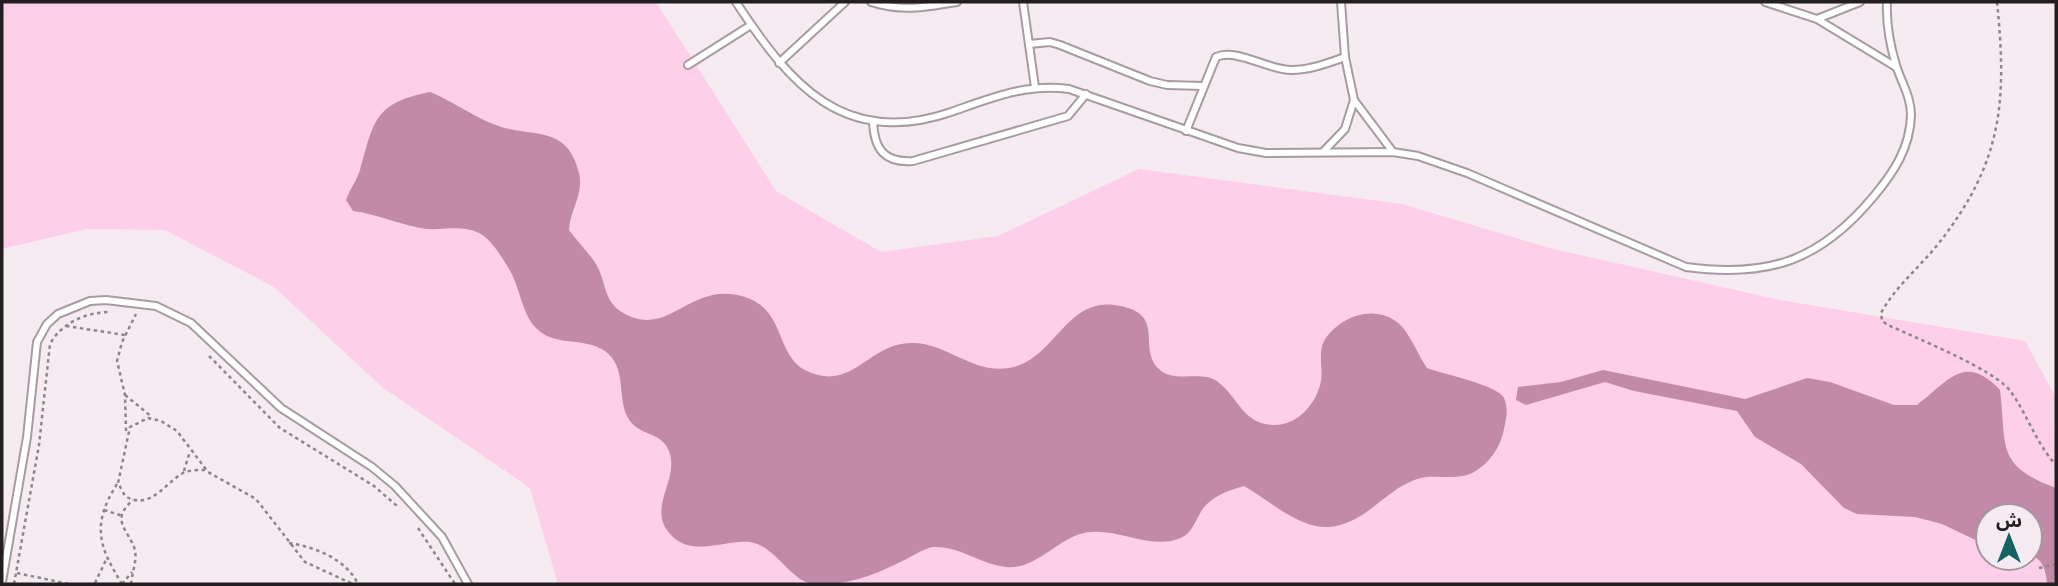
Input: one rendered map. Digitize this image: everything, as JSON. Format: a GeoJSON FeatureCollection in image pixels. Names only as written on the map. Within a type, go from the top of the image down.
{"type":"FeatureCollection","features":[{"type":"Feature","properties":{"kind":"lane"},"geometry":{"type":"LineString","coordinates":[[736,2],[779,64],[798,85],[820,102],[846,114],[873,121],[920,121],[1035,87],[1061,88],[1086,94],[1238,148],[1266,153],[1393,152],[1443,163],[1686,267],[1721,272],[1756,270],[1790,261],[1822,246],[1850,225],[1886,182],[1904,150],[1911,114],[1908,92],[1896,67],[1890,40],[1887,2]]}},
{"type":"Feature","properties":{"kind":"lane"},"geometry":{"type":"LineString","coordinates":[[779,64],[845,2]]}},
{"type":"Feature","properties":{"kind":"lane"},"geometry":{"type":"LineString","coordinates":[[871,2],[895,8],[919,9],[957,2]]}},
{"type":"Feature","properties":{"kind":"lane"},"geometry":{"type":"LineString","coordinates":[[1023,2],[1035,87]]}},
{"type":"Feature","properties":{"kind":"lane"},"geometry":{"type":"LineString","coordinates":[[1341,2],[1345,57],[1354,100],[1393,152]]}},
{"type":"Feature","properties":{"kind":"lane"},"geometry":{"type":"LineString","coordinates":[[1765,2],[1817,19],[1896,67]]}},
{"type":"Feature","properties":{"kind":"lane"},"geometry":{"type":"LineString","coordinates":[[1817,19],[1860,2]]}},
{"type":"Feature","properties":{"kind":"lane"},"geometry":{"type":"LineString","coordinates":[[688,65],[751,25]]}},
{"type":"Feature","properties":{"kind":"lane"},"geometry":{"type":"LineString","coordinates":[[1029,44],[1050,42],[1167,85],[1203,86]]}},
{"type":"Feature","properties":{"kind":"lane"},"geometry":{"type":"LineString","coordinates":[[1186,131],[1212,63],[1223,54],[1277,69],[1293,70],[1345,57]]}},
{"type":"Feature","properties":{"kind":"lane"},"geometry":{"type":"LineString","coordinates":[[873,121],[876,147],[886,157],[899,162],[913,161],[1068,116],[1086,94]]}},
{"type":"Feature","properties":{"kind":"lane"},"geometry":{"type":"LineString","coordinates":[[1323,152],[1345,129],[1354,100]]}},
{"type":"Feature","properties":{"kind":"lane"},"geometry":{"type":"LineString","coordinates":[[2,582],[26,445],[37,342],[47,324],[58,314],[82,304],[106,299],[156,306],[191,323],[281,408],[372,467],[395,486],[443,537],[468,584]]}},
{"type":"Feature","properties":{"kind":"path"},"geometry":{"type":"LineString","coordinates":[[1997,2],[2003,85],[1994,139],[1970,192],[1940,242],[1881,313],[1882,321],[1991,374],[2010,390],[2036,440],[2056,466]]}},
{"type":"Feature","properties":{"kind":"path"},"geometry":{"type":"LineString","coordinates":[[14,584],[39,445],[48,353],[55,335],[64,326],[88,316],[120,312]]}},
{"type":"Feature","properties":{"kind":"path"},"geometry":{"type":"LineString","coordinates":[[128,313],[144,315]]}},
{"type":"Feature","properties":{"kind":"path"},"geometry":{"type":"LineString","coordinates":[[121,584],[106,561],[101,536],[104,510],[118,483],[127,433],[125,395],[117,360],[125,335],[136,314]]}},
{"type":"Feature","properties":{"kind":"path"},"geometry":{"type":"LineString","coordinates":[[64,326],[125,335]]}},
{"type":"Feature","properties":{"kind":"path"},"geometry":{"type":"LineString","coordinates":[[205,352],[280,428],[374,486],[404,512]]}},
{"type":"Feature","properties":{"kind":"path"},"geometry":{"type":"LineString","coordinates":[[125,395],[135,407],[177,431],[205,470],[256,499],[288,543],[315,569],[353,584]]}},
{"type":"Feature","properties":{"kind":"path"},"geometry":{"type":"LineString","coordinates":[[127,433],[135,422],[155,418]]}},
{"type":"Feature","properties":{"kind":"path"},"geometry":{"type":"LineString","coordinates":[[183,473],[190,451]]}},
{"type":"Feature","properties":{"kind":"path"},"geometry":{"type":"LineString","coordinates":[[118,483],[121,492],[133,500],[155,496],[183,473],[205,470]]}},
{"type":"Feature","properties":{"kind":"path"},"geometry":{"type":"LineString","coordinates":[[131,584],[135,551],[123,532],[122,516],[133,500]]}},
{"type":"Feature","properties":{"kind":"path"},"geometry":{"type":"LineString","coordinates":[[104,510],[122,516]]}},
{"type":"Feature","properties":{"kind":"path"},"geometry":{"type":"LineString","coordinates":[[411,520],[454,584]]}},
{"type":"Feature","properties":{"kind":"path"},"geometry":{"type":"LineString","coordinates":[[288,543],[313,548],[335,559],[354,575],[358,584]]}},
{"type":"Feature","properties":{"kind":"path"},"geometry":{"type":"LineString","coordinates":[[95,583],[106,561]]}},
{"type":"Feature","properties":{"kind":"path"},"geometry":{"type":"LineString","coordinates":[[87,584],[121,584],[132,572]]}},
{"type":"Feature","properties":{"kind":"path"},"geometry":{"type":"LineString","coordinates":[[16,573],[69,584]]}},
{"type":"Feature","properties":{"kind":"shaded area"},"geometry":{"type":"Polygon","coordinates":[[[2,2],[656,2],[776,191],[881,252],[998,236],[1139,169],[1402,204],[1549,248],[1780,300],[2025,341],[2056,398],[2056,584],[558,584],[530,488],[382,387],[274,287],[165,230],[86,229],[2,249],[2,2]]]}},
{"type":"Feature","properties":{"kind":"shaded area"},"geometry":{"type":"Polygon","coordinates":[[[430,92],[493,124],[545,135],[566,146],[573,157],[580,181],[569,230],[594,261],[612,303],[625,314],[641,319],[655,319],[710,296],[726,294],[745,297],[758,303],[767,312],[795,363],[821,376],[835,376],[848,372],[896,345],[911,343],[936,347],[983,366],[1009,368],[1024,363],[1037,354],[1083,311],[1097,306],[1114,305],[1131,309],[1141,315],[1146,322],[1152,359],[1164,373],[1171,376],[1211,378],[1225,388],[1248,416],[1264,424],[1275,425],[1299,417],[1311,405],[1321,381],[1322,345],[1330,333],[1355,316],[1375,314],[1399,324],[1427,368],[1481,384],[1500,393],[1506,402],[1507,410],[1503,435],[1490,459],[1474,472],[1460,476],[1417,479],[1405,484],[1354,520],[1329,527],[1296,519],[1244,486],[1211,501],[1203,508],[1188,533],[1166,542],[1104,532],[1080,534],[1035,560],[1016,567],[997,565],[952,549],[933,547],[865,577],[827,584],[804,581],[767,550],[750,542],[699,547],[679,542],[671,535],[661,514],[671,469],[667,447],[658,438],[636,427],[627,416],[619,373],[612,358],[596,347],[560,340],[535,327],[506,264],[492,244],[479,233],[466,229],[427,229],[408,225],[353,211],[346,200],[359,174],[369,139],[379,117],[397,102],[430,92]]]}},
{"type":"Feature","properties":{"kind":"shaded area"},"geometry":{"type":"Polygon","coordinates":[[[1603,370],[1745,399],[1807,378],[1830,382],[1894,405],[1917,405],[1947,380],[1966,372],[1976,373],[2000,390],[2005,440],[2013,462],[2036,480],[2056,488],[2056,584],[2047,584],[2044,569],[2044,502],[1974,502],[1974,539],[1942,524],[1915,517],[1857,514],[1844,508],[1801,464],[1755,437],[1737,411],[1634,391],[1605,382],[1526,405],[1516,400],[1518,387],[1561,382],[1603,370]]]}}]}
